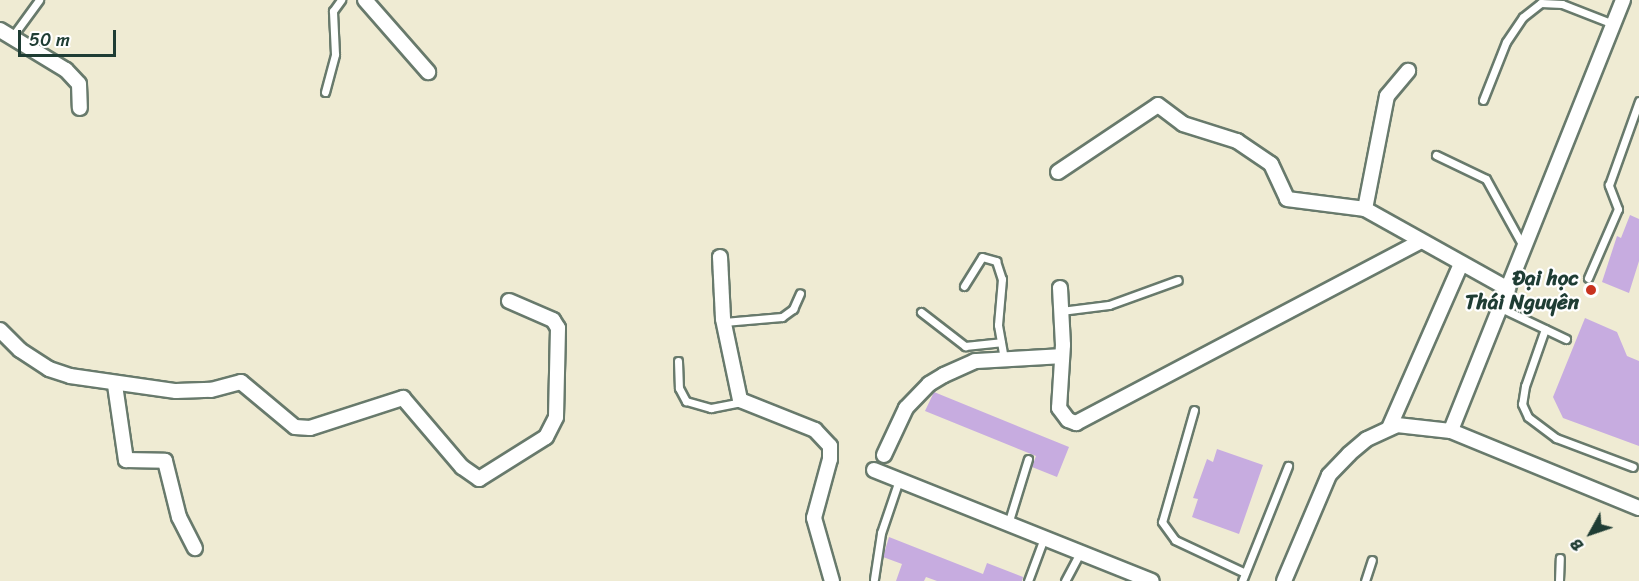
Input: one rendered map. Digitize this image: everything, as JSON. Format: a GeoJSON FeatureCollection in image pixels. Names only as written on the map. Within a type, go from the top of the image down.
{"type":"FeatureCollection","features":[{"type":"Feature","properties":{"kind":"street"},"geometry":{"type":"LineString","coordinates":[[365,0],[428,72]]}},
{"type":"Feature","properties":{"kind":"street"},"geometry":{"type":"LineString","coordinates":[[1451,431],[1623,0]]}},
{"type":"Feature","properties":{"kind":"street"},"geometry":{"type":"LineString","coordinates":[[5,35],[66,70],[79,84],[80,108]]}},
{"type":"Feature","properties":{"kind":"street"},"geometry":{"type":"LineString","coordinates":[[1365,209],[1387,96],[1408,71]]}},
{"type":"Feature","properties":{"kind":"street"},"geometry":{"type":"LineString","coordinates":[[1058,172],[1158,105],[1183,124],[1237,141],[1270,164],[1287,198],[1365,209],[1508,290]]}},
{"type":"Feature","properties":{"kind":"street"},"geometry":{"type":"LineString","coordinates":[[1060,288],[1059,408],[1068,420],[1084,421],[1420,242]]}},
{"type":"Feature","properties":{"kind":"street"},"geometry":{"type":"LineString","coordinates":[[720,257],[724,322],[742,402],[815,430],[826,439],[830,459],[814,518],[832,581]]}},
{"type":"Feature","properties":{"kind":"street"},"geometry":{"type":"LineString","coordinates":[[1389,428],[1461,264]]}},
{"type":"Feature","properties":{"kind":"street"},"geometry":{"type":"LineString","coordinates":[[0,330],[20,350],[49,369],[115,385],[176,392],[211,390],[241,382],[285,422],[303,428],[403,398],[462,467],[479,479],[546,437],[556,417],[558,328],[553,320],[509,301]]}},
{"type":"Feature","properties":{"kind":"street"},"geometry":{"type":"LineString","coordinates":[[884,455],[906,408],[929,384],[975,361],[1061,356]]}},
{"type":"Feature","properties":{"kind":"street"},"geometry":{"type":"LineString","coordinates":[[115,385],[126,460],[165,461],[179,517],[195,548]]}},
{"type":"Feature","properties":{"kind":"street"},"geometry":{"type":"LineString","coordinates":[[1284,581],[1329,475],[1367,439],[1389,428],[1407,424],[1451,431],[1639,508]]}},
{"type":"Feature","properties":{"kind":"street"},"geometry":{"type":"LineString","coordinates":[[874,470],[899,478],[1152,581]]}},
{"type":"Feature","properties":{"kind":"lane"},"geometry":{"type":"LineString","coordinates":[[5,35],[39,0]]}},
{"type":"Feature","properties":{"kind":"lane"},"geometry":{"type":"LineString","coordinates":[[325,92],[335,54],[333,11],[341,0]]}},
{"type":"Feature","properties":{"kind":"lane"},"geometry":{"type":"LineString","coordinates":[[1483,100],[1506,42],[1523,17],[1541,3],[1563,4],[1613,24]]}},
{"type":"Feature","properties":{"kind":"lane"},"geometry":{"type":"LineString","coordinates":[[1588,278],[1618,209],[1609,185],[1639,101]]}},
{"type":"Feature","properties":{"kind":"lane"},"geometry":{"type":"LineString","coordinates":[[1437,155],[1486,179],[1524,249]]}},
{"type":"Feature","properties":{"kind":"lane"},"geometry":{"type":"LineString","coordinates":[[964,286],[982,257],[996,261],[1002,279],[998,315],[1004,359]]}},
{"type":"Feature","properties":{"kind":"lane"},"geometry":{"type":"LineString","coordinates":[[1061,311],[1109,305],[1178,280]]}},
{"type":"Feature","properties":{"kind":"lane"},"geometry":{"type":"LineString","coordinates":[[724,322],[782,317],[793,309],[800,293]]}},
{"type":"Feature","properties":{"kind":"lane"},"geometry":{"type":"LineString","coordinates":[[1500,308],[1566,339]]}},
{"type":"Feature","properties":{"kind":"lane"},"geometry":{"type":"LineString","coordinates":[[921,312],[965,346],[1001,342]]}},
{"type":"Feature","properties":{"kind":"lane"},"geometry":{"type":"LineString","coordinates":[[1545,329],[1525,386],[1522,404],[1528,417],[1556,438],[1633,467]]}},
{"type":"Feature","properties":{"kind":"lane"},"geometry":{"type":"LineString","coordinates":[[678,361],[679,388],[686,401],[711,408],[742,402]]}},
{"type":"Feature","properties":{"kind":"lane"},"geometry":{"type":"LineString","coordinates":[[1194,410],[1162,522],[1169,534],[1185,546],[1245,573]]}},
{"type":"Feature","properties":{"kind":"lane"},"geometry":{"type":"LineString","coordinates":[[1008,524],[1028,459]]}},
{"type":"Feature","properties":{"kind":"lane"},"geometry":{"type":"LineString","coordinates":[[1242,581],[1288,466]]}},
{"type":"Feature","properties":{"kind":"lane"},"geometry":{"type":"LineString","coordinates":[[874,579],[881,533],[899,478]]}},
{"type":"Feature","properties":{"kind":"lane"},"geometry":{"type":"LineString","coordinates":[[1028,581],[1044,538]]}},
{"type":"Feature","properties":{"kind":"lane"},"geometry":{"type":"LineString","coordinates":[[1065,581],[1080,553]]}},
{"type":"Feature","properties":{"kind":"lane"},"geometry":{"type":"LineString","coordinates":[[1559,581],[1560,558]]}},
{"type":"Feature","properties":{"kind":"lane"},"geometry":{"type":"LineString","coordinates":[[1365,581],[1372,560]]}},
{"type":"Feature","properties":{"kind":"building"},"geometry":{"type":"Polygon","coordinates":[[[1630,215],[1639,219],[1639,261],[1629,293],[1602,282],[1617,236],[1621,238],[1630,215]]]}},
{"type":"Feature","properties":{"kind":"building"},"geometry":{"type":"Polygon","coordinates":[[[1585,318],[1617,332],[1627,356],[1639,361],[1639,446],[1563,418],[1553,397],[1585,318]]]}},
{"type":"Feature","properties":{"kind":"building"},"geometry":{"type":"Polygon","coordinates":[[[934,392],[1069,447],[1057,477],[1032,467],[1036,456],[925,411],[934,392]]]}},
{"type":"Feature","properties":{"kind":"building"},"geometry":{"type":"Polygon","coordinates":[[[1217,449],[1263,465],[1239,534],[1192,517],[1198,499],[1193,498],[1207,459],[1213,462],[1217,449]]]}},
{"type":"Feature","properties":{"kind":"building"},"geometry":{"type":"Polygon","coordinates":[[[889,537],[983,574],[987,563],[1023,577],[1022,581],[937,581],[926,577],[924,581],[896,581],[902,564],[883,557],[889,537]]]}},
{"type":"Feature","properties":{"kind":"place","name":"Đại học Thái Nguyên"},"geometry":{"type":"Point","coordinates":[1591,290]}}]}
